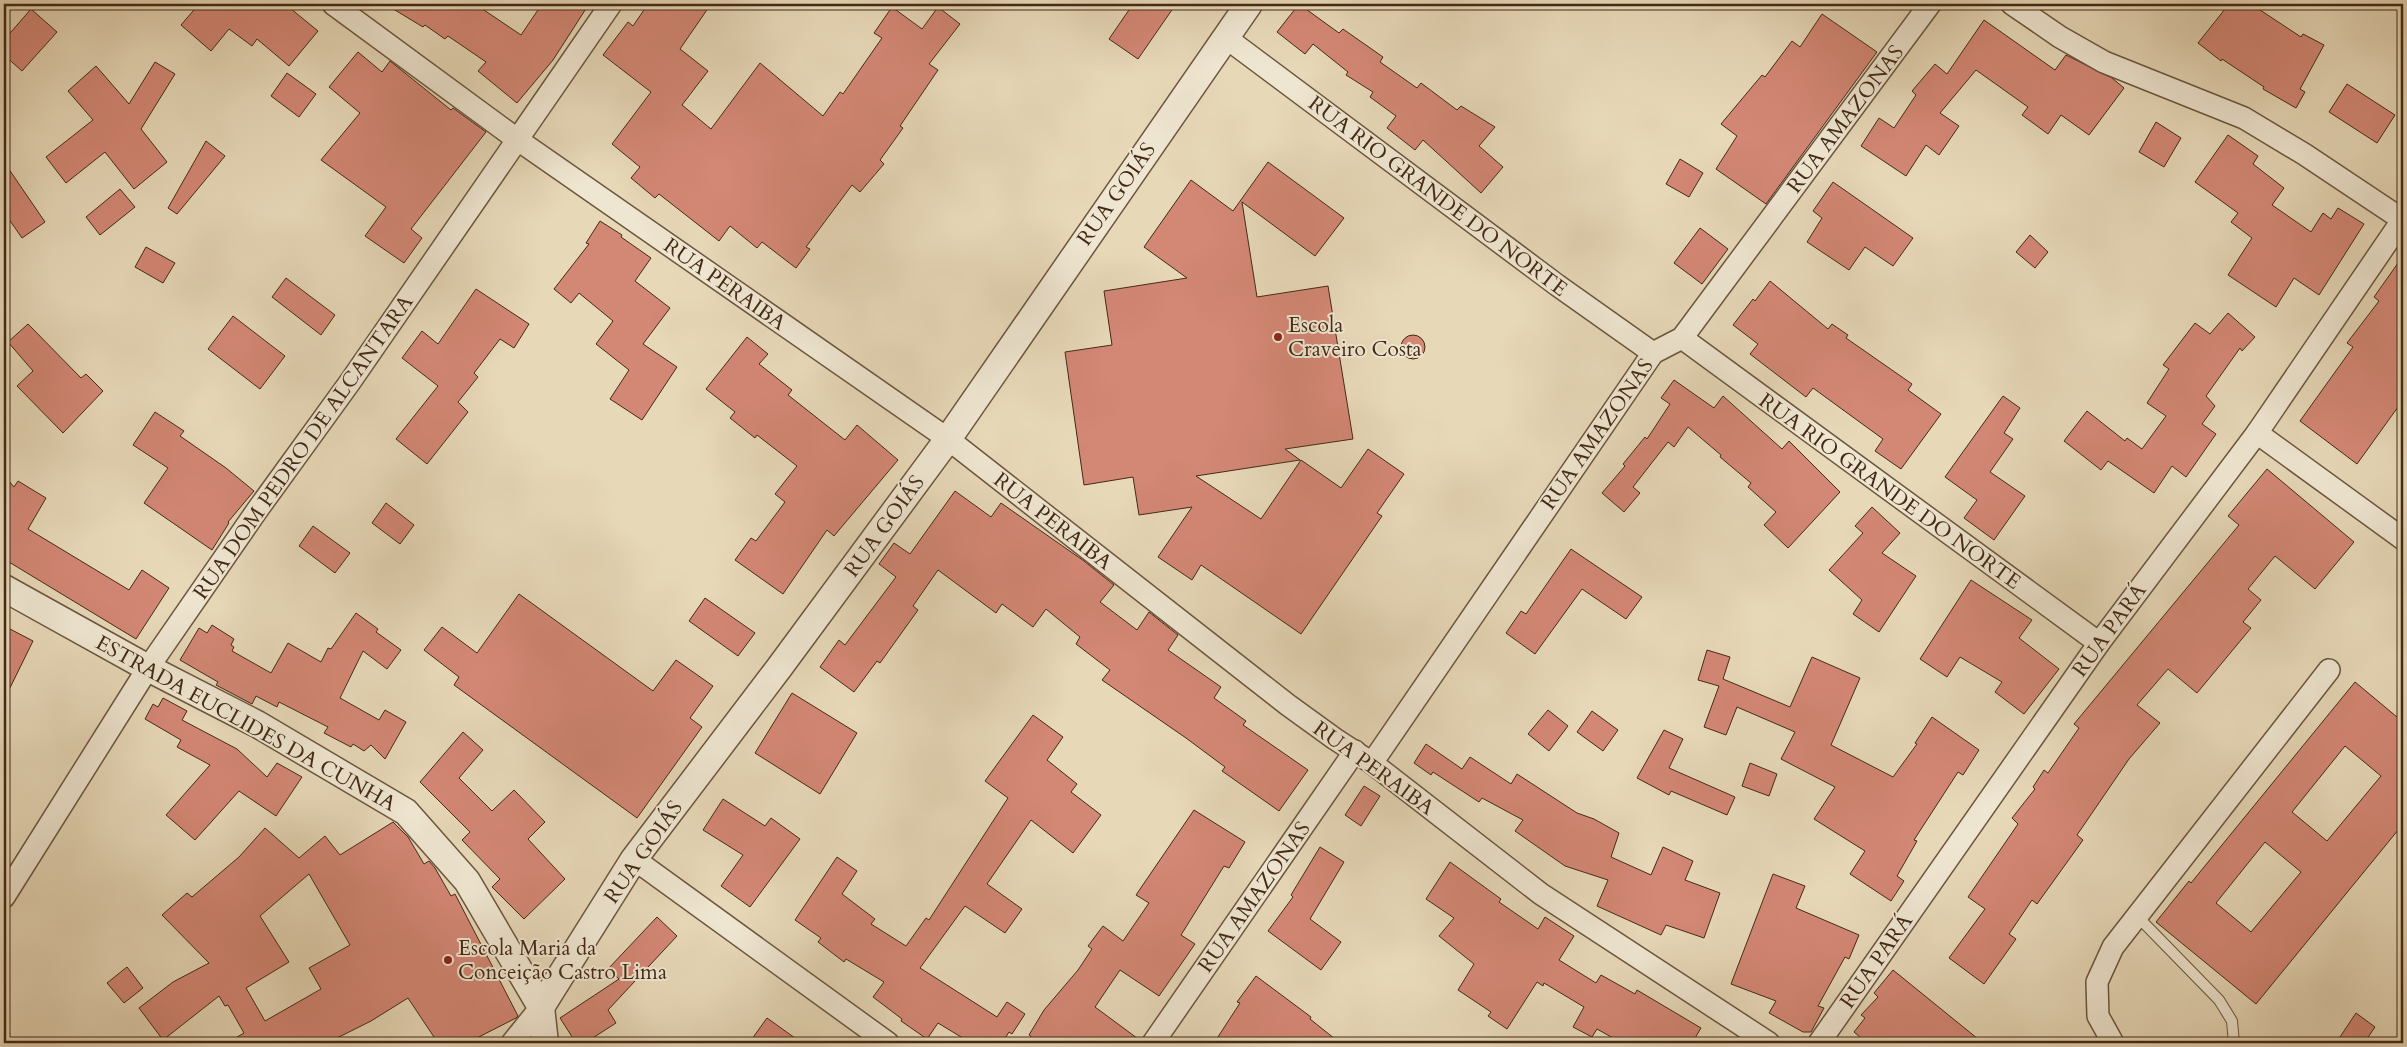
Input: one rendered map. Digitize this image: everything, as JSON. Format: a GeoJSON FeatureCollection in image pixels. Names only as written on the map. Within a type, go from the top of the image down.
{"type":"FeatureCollection","features":[{"type":"Feature","properties":{"kind":"street","name":"RUA PERAIBA"},"geometry":{"type":"LineString","coordinates":[[333,4],[518,140],[948,439],[1288,705],[1363,757],[1541,894],[1769,1043]]}},
{"type":"Feature","properties":{"kind":"street","name":"RUA DOM PEDRO DE ALCANTARA"},"geometry":{"type":"LineString","coordinates":[[4,897],[148,668],[518,140],[611,4]]}},
{"type":"Feature","properties":{"kind":"street","name":"RUA AMAZONAS"},"geometry":{"type":"LineString","coordinates":[[1153,1043],[1363,757],[1653,353],[1682,338],[1930,4]]}},
{"type":"Feature","properties":{"kind":"street"},"geometry":{"type":"LineString","coordinates":[[2012,4],[2060,37],[2104,62],[2244,118],[2304,154],[2403,220]]}},
{"type":"Feature","properties":{"kind":"street","name":"RUA GOIÁS"},"geometry":{"type":"LineString","coordinates":[[512,1043],[542,1007],[634,859],[779,668],[948,439],[1225,37],[1245,5]]}},
{"type":"Feature","properties":{"kind":"street","name":"RUA RIO GRANDE DO NORTE"},"geometry":{"type":"LineString","coordinates":[[1225,37],[1557,284],[1653,353]]}},
{"type":"Feature","properties":{"kind":"street","name":"RUA PARÁ"},"geometry":{"type":"LineString","coordinates":[[1819,1043],[2098,643],[2257,433],[2403,220]]}},
{"type":"Feature","properties":{"kind":"street","name":"RUA RIO GRANDE DO NORTE"},"geometry":{"type":"LineString","coordinates":[[1682,338],[2098,643]]}},
{"type":"Feature","properties":{"kind":"street"},"geometry":{"type":"LineString","coordinates":[[2257,433],[2403,538]]}},
{"type":"Feature","properties":{"kind":"street","name":"ESTRADA EUCLIDES DA CUNHA"},"geometry":{"type":"LineString","coordinates":[[4,588],[148,668],[257,724],[406,812],[467,880],[542,1007],[545,1043]]}},
{"type":"Feature","properties":{"kind":"street"},"geometry":{"type":"LineString","coordinates":[[2112,1043],[2098,1016],[2097,982],[2113,947],[2329,670]]}},
{"type":"Feature","properties":{"kind":"street"},"geometry":{"type":"LineString","coordinates":[[634,859],[888,1043]]}},
{"type":"Feature","properties":{"kind":"lane"},"geometry":{"type":"LineString","coordinates":[[2137,916],[2219,1000],[2232,1021],[2234,1043]]}},
{"type":"Feature","properties":{"kind":"building"},"geometry":{"type":"Polygon","coordinates":[[[199,4],[285,4],[318,31],[289,66],[257,39],[252,46],[229,29],[211,51],[181,25],[199,4]]]}},
{"type":"Feature","properties":{"kind":"building"},"geometry":{"type":"Polygon","coordinates":[[[385,4],[475,4],[521,35],[542,4],[589,4],[553,60],[517,103],[478,71],[486,62],[448,36],[445,39],[425,25],[423,27],[385,4]]]}},
{"type":"Feature","properties":{"kind":"building"},"geometry":{"type":"Polygon","coordinates":[[[648,4],[711,4],[680,49],[708,71],[682,105],[711,129],[760,63],[823,116],[840,92],[843,94],[882,38],[874,33],[892,7],[922,29],[938,7],[960,24],[929,64],[938,70],[900,126],[903,128],[880,160],[884,164],[860,192],[852,185],[806,247],[810,249],[796,268],[762,242],[757,248],[730,226],[719,241],[659,194],[655,198],[631,178],[640,167],[612,144],[651,92],[603,55],[628,22],[633,26],[648,4]]]}},
{"type":"Feature","properties":{"kind":"building"},"geometry":{"type":"Polygon","coordinates":[[[1133,4],[1176,4],[1138,59],[1109,39],[1133,4]]]}},
{"type":"Feature","properties":{"kind":"building"},"geometry":{"type":"Polygon","coordinates":[[[1299,4],[1339,33],[1343,29],[1383,57],[1380,62],[1417,88],[1421,83],[1457,110],[1461,106],[1495,127],[1479,146],[1503,167],[1481,193],[1423,140],[1415,150],[1387,128],[1396,116],[1370,97],[1373,92],[1346,75],[1348,72],[1313,44],[1305,54],[1277,32],[1299,4]]]}},
{"type":"Feature","properties":{"kind":"building"},"geometry":{"type":"Polygon","coordinates":[[[2229,4],[2251,4],[2301,37],[2303,34],[2324,45],[2300,89],[2305,92],[2296,108],[2263,89],[2264,87],[2222,59],[2221,61],[2198,43],[2229,4]]]}},
{"type":"Feature","properties":{"kind":"building"},"geometry":{"type":"Polygon","coordinates":[[[31,9],[57,32],[22,71],[4,55],[4,40],[31,9]]]}},
{"type":"Feature","properties":{"kind":"building"},"geometry":{"type":"Polygon","coordinates":[[[1822,14],[1877,52],[1766,204],[1716,169],[1737,136],[1721,124],[1762,75],[1765,77],[1792,41],[1800,47],[1822,14]]]}},
{"type":"Feature","properties":{"kind":"building"},"geometry":{"type":"Polygon","coordinates":[[[1984,20],[2055,70],[2066,55],[2112,78],[2124,88],[2089,135],[2061,115],[2048,134],[2022,115],[2028,107],[1976,70],[1940,113],[1959,126],[1939,155],[1926,145],[1906,176],[1861,146],[1879,118],[1894,128],[1916,95],[1912,91],[1935,64],[1947,74],[1984,20]]]}},
{"type":"Feature","properties":{"kind":"building"},"geometry":{"type":"Polygon","coordinates":[[[358,52],[382,72],[390,61],[451,110],[453,108],[486,132],[411,229],[422,238],[404,263],[365,236],[386,207],[321,160],[360,113],[329,87],[358,52]]]}},
{"type":"Feature","properties":{"kind":"building"},"geometry":{"type":"Polygon","coordinates":[[[155,62],[175,74],[141,129],[167,162],[134,189],[105,152],[66,183],[46,157],[93,120],[68,91],[96,66],[129,104],[155,62]]]}},
{"type":"Feature","properties":{"kind":"building"},"geometry":{"type":"Polygon","coordinates":[[[287,73],[316,94],[299,117],[271,96],[287,73]]]}},
{"type":"Feature","properties":{"kind":"building"},"geometry":{"type":"Polygon","coordinates":[[[2347,84],[2395,115],[2377,143],[2329,112],[2347,84]]]}},
{"type":"Feature","properties":{"kind":"building"},"geometry":{"type":"Polygon","coordinates":[[[2156,122],[2181,138],[2164,167],[2139,152],[2156,122]]]}},
{"type":"Feature","properties":{"kind":"building"},"geometry":{"type":"Polygon","coordinates":[[[2228,135],[2258,156],[2253,164],[2284,188],[2272,205],[2311,232],[2323,213],[2331,219],[2338,208],[2364,224],[2319,295],[2294,278],[2276,307],[2228,275],[2252,238],[2231,222],[2238,213],[2195,182],[2228,135]]]}},
{"type":"Feature","properties":{"kind":"building"},"geometry":{"type":"Polygon","coordinates":[[[206,141],[225,156],[177,214],[168,208],[206,141]]]}},
{"type":"Feature","properties":{"kind":"building"},"geometry":{"type":"Polygon","coordinates":[[[1680,159],[1703,173],[1689,197],[1666,184],[1680,159]]]}},
{"type":"Feature","properties":{"kind":"building"},"geometry":{"type":"Polygon","coordinates":[[[4,162],[45,222],[22,238],[4,212],[4,162]]]}},
{"type":"Feature","properties":{"kind":"building"},"geometry":{"type":"Polygon","coordinates":[[[1268,162],[1344,218],[1315,256],[1242,202],[1257,297],[1328,286],[1353,439],[1285,449],[1300,460],[1196,476],[1261,519],[1301,460],[1341,488],[1368,449],[1404,474],[1377,513],[1382,516],[1301,634],[1201,565],[1192,580],[1158,557],[1192,507],[1139,515],[1133,477],[1084,485],[1065,352],[1112,345],[1104,291],[1187,278],[1144,247],[1191,180],[1233,211],[1268,162]]]}},
{"type":"Feature","properties":{"kind":"building"},"geometry":{"type":"Polygon","coordinates":[[[1833,182],[1913,238],[1893,266],[1865,247],[1849,270],[1807,242],[1822,218],[1813,211],[1833,182]]]}},
{"type":"Feature","properties":{"kind":"building"},"geometry":{"type":"Polygon","coordinates":[[[120,189],[135,207],[100,235],[86,217],[120,189]]]}},
{"type":"Feature","properties":{"kind":"building"},"geometry":{"type":"Polygon","coordinates":[[[600,221],[622,235],[621,237],[651,258],[635,281],[670,308],[643,344],[677,367],[642,420],[610,399],[629,370],[596,344],[613,321],[579,293],[571,303],[554,289],[589,244],[586,243],[600,221]]]}},
{"type":"Feature","properties":{"kind":"building"},"geometry":{"type":"Polygon","coordinates":[[[1700,228],[1728,249],[1702,284],[1674,263],[1700,228]]]}},
{"type":"Feature","properties":{"kind":"building"},"geometry":{"type":"Polygon","coordinates":[[[2030,235],[2048,252],[2035,268],[2016,252],[2030,235]]]}},
{"type":"Feature","properties":{"kind":"building"},"geometry":{"type":"Polygon","coordinates":[[[146,247],[175,263],[163,283],[135,267],[146,247]]]}},
{"type":"Feature","properties":{"kind":"building"},"geometry":{"type":"Polygon","coordinates":[[[2403,256],[2403,400],[2357,464],[2300,421],[2353,347],[2347,343],[2379,301],[2374,297],[2403,256]]]}},
{"type":"Feature","properties":{"kind":"building"},"geometry":{"type":"Polygon","coordinates":[[[286,278],[335,315],[321,335],[272,297],[286,278]]]}},
{"type":"Feature","properties":{"kind":"building"},"geometry":{"type":"Polygon","coordinates":[[[1770,281],[1828,329],[1832,324],[1848,335],[1846,338],[1912,384],[1908,390],[1941,414],[1901,469],[1875,451],[1883,439],[1813,388],[1806,397],[1750,354],[1758,344],[1733,325],[1770,281]]]}},
{"type":"Feature","properties":{"kind":"building"},"geometry":{"type":"Polygon","coordinates":[[[476,289],[529,324],[514,348],[500,339],[474,373],[478,377],[458,402],[468,412],[427,464],[396,439],[438,386],[402,358],[422,331],[438,344],[476,289]]]}},
{"type":"Feature","properties":{"kind":"building"},"geometry":{"type":"Polygon","coordinates":[[[2228,313],[2255,337],[2242,351],[2240,348],[2206,396],[2215,406],[2202,424],[2216,434],[2186,477],[2172,466],[2154,493],[2108,461],[2101,470],[2064,441],[2087,411],[2125,441],[2127,438],[2142,449],[2166,416],[2147,403],[2169,369],[2163,365],[2195,323],[2210,334],[2228,313]]]}},
{"type":"Feature","properties":{"kind":"building"},"geometry":{"type":"Polygon","coordinates":[[[233,316],[285,356],[260,389],[208,349],[233,316]]]}},
{"type":"Feature","properties":{"kind":"building"},"geometry":{"type":"Polygon","coordinates":[[[28,324],[81,378],[86,374],[103,391],[63,433],[17,386],[33,371],[8,342],[28,324]]]}},
{"type":"Feature","properties":{"kind":"building"},"geometry":{"type":"Polygon","coordinates":[[[1408,335],[1418,335],[1425,342],[1425,352],[1418,359],[1408,359],[1401,352],[1401,342],[1408,335]]]}},
{"type":"Feature","properties":{"kind":"building"},"geometry":{"type":"Polygon","coordinates":[[[747,337],[768,354],[759,364],[792,390],[788,395],[845,440],[857,425],[898,460],[834,536],[827,530],[783,594],[735,560],[751,538],[756,541],[785,502],[775,494],[797,466],[757,435],[755,438],[730,418],[735,412],[706,389],[747,337]]]}},
{"type":"Feature","properties":{"kind":"building"},"geometry":{"type":"Polygon","coordinates":[[[1674,380],[1714,408],[1723,396],[1782,449],[1789,441],[1840,492],[1788,548],[1764,525],[1776,512],[1748,487],[1751,483],[1688,427],[1674,447],[1668,442],[1633,487],[1640,493],[1624,512],[1602,493],[1625,466],[1623,464],[1645,437],[1647,439],[1670,404],[1661,398],[1674,380]]]}},
{"type":"Feature","properties":{"kind":"building"},"geometry":{"type":"Polygon","coordinates":[[[2003,396],[2020,408],[2004,433],[2013,439],[1990,472],[2025,496],[1994,540],[1964,518],[1977,500],[1945,477],[2003,396]]]}},
{"type":"Feature","properties":{"kind":"building"},"geometry":{"type":"Polygon","coordinates":[[[155,412],[184,431],[180,436],[226,468],[254,491],[228,522],[212,550],[144,503],[168,468],[133,445],[155,412]]]}},
{"type":"Feature","properties":{"kind":"building"},"geometry":{"type":"Polygon","coordinates":[[[2267,469],[2354,542],[2315,589],[2275,556],[2248,589],[2261,600],[2243,622],[2251,628],[2197,693],[2168,669],[2137,705],[2160,723],[2129,759],[2077,835],[2083,840],[2037,904],[2032,900],[2009,934],[2016,939],[1984,984],[1949,958],[1985,909],[1968,897],[2018,824],[2012,818],[2035,789],[2033,787],[2044,770],[2048,773],[2079,728],[2074,724],[2239,525],[2228,516],[2267,469]]]}},
{"type":"Feature","properties":{"kind":"building"},"geometry":{"type":"Polygon","coordinates":[[[4,475],[14,487],[18,481],[46,498],[28,529],[129,590],[142,570],[169,588],[136,639],[4,559],[4,475]]]}},
{"type":"Feature","properties":{"kind":"building"},"geometry":{"type":"Polygon","coordinates":[[[955,491],[991,517],[1001,503],[1084,561],[1114,585],[1100,602],[1137,630],[1149,612],[1178,635],[1168,650],[1221,687],[1214,698],[1246,721],[1243,725],[1308,770],[1279,811],[1222,771],[1225,767],[1186,738],[1102,680],[1110,670],[1076,644],[1080,637],[1046,609],[1033,627],[1002,604],[996,613],[938,570],[913,606],[918,610],[880,663],[877,661],[854,692],[820,667],[839,640],[845,645],[896,577],[879,564],[894,543],[910,554],[955,491]]]}},
{"type":"Feature","properties":{"kind":"building"},"geometry":{"type":"Polygon","coordinates":[[[386,503],[414,525],[400,544],[372,523],[386,503]]]}},
{"type":"Feature","properties":{"kind":"building"},"geometry":{"type":"Polygon","coordinates":[[[1872,507],[1900,533],[1882,553],[1916,576],[1879,632],[1853,614],[1862,600],[1829,570],[1863,533],[1855,526],[1872,507]]]}},
{"type":"Feature","properties":{"kind":"building"},"geometry":{"type":"Polygon","coordinates":[[[313,526],[350,553],[335,573],[299,546],[313,526]]]}},
{"type":"Feature","properties":{"kind":"building"},"geometry":{"type":"Polygon","coordinates":[[[1571,549],[1642,597],[1626,619],[1582,589],[1535,654],[1506,633],[1521,611],[1526,614],[1571,549]]]}},
{"type":"Feature","properties":{"kind":"building"},"geometry":{"type":"Polygon","coordinates":[[[1971,580],[2032,620],[2019,638],[2059,669],[2024,714],[1995,692],[2002,682],[1960,657],[1947,677],[1920,659],[1971,580]]]}},
{"type":"Feature","properties":{"kind":"building"},"geometry":{"type":"Polygon","coordinates":[[[519,594],[653,691],[676,660],[713,686],[690,718],[702,727],[637,818],[454,685],[459,677],[424,650],[442,627],[477,653],[519,594]]]}},
{"type":"Feature","properties":{"kind":"building"},"geometry":{"type":"Polygon","coordinates":[[[705,598],[755,633],[738,656],[689,621],[705,598]]]}},
{"type":"Feature","properties":{"kind":"building"},"geometry":{"type":"Polygon","coordinates":[[[356,613],[378,629],[376,632],[401,650],[387,669],[363,651],[340,698],[379,720],[385,710],[406,722],[385,759],[371,745],[364,751],[353,744],[351,747],[324,733],[328,727],[279,702],[277,707],[256,696],[252,704],[216,685],[218,682],[180,660],[199,628],[207,633],[212,625],[234,639],[231,645],[234,647],[232,651],[271,673],[288,643],[321,662],[328,648],[331,649],[356,613]]]}},
{"type":"Feature","properties":{"kind":"building"},"geometry":{"type":"Polygon","coordinates":[[[10,629],[33,641],[4,700],[4,640],[10,629]]]}},
{"type":"Feature","properties":{"kind":"building"},"geometry":{"type":"Polygon","coordinates":[[[1707,650],[1730,657],[1723,679],[1790,707],[1812,657],[1860,678],[1831,745],[1893,777],[1917,744],[1915,743],[1932,717],[1979,750],[1963,775],[1958,772],[1914,840],[1917,841],[1897,876],[1904,881],[1891,901],[1850,874],[1865,851],[1814,819],[1835,787],[1781,759],[1795,732],[1737,707],[1726,735],[1704,727],[1719,686],[1698,680],[1707,650]]]}},
{"type":"Feature","properties":{"kind":"building"},"geometry":{"type":"Polygon","coordinates":[[[2355,682],[2403,722],[2403,824],[2256,1004],[2156,922],[2189,881],[2191,883],[2355,682]],[[2345,746],[2292,812],[2327,841],[2381,776],[2345,746]],[[2265,842],[2216,903],[2251,932],[2301,872],[2265,842]]]}},
{"type":"Feature","properties":{"kind":"building"},"geometry":{"type":"Polygon","coordinates":[[[792,693],[857,733],[820,794],[755,753],[792,693]]]}},
{"type":"Feature","properties":{"kind":"building"},"geometry":{"type":"Polygon","coordinates":[[[163,698],[187,711],[182,720],[237,749],[267,777],[277,763],[302,777],[276,816],[239,791],[195,840],[166,815],[210,765],[177,747],[181,740],[145,719],[153,704],[158,707],[163,698]]]}},
{"type":"Feature","properties":{"kind":"building"},"geometry":{"type":"Polygon","coordinates":[[[1548,710],[1568,726],[1549,751],[1528,734],[1548,710]]]}},
{"type":"Feature","properties":{"kind":"building"},"geometry":{"type":"Polygon","coordinates":[[[1592,711],[1618,730],[1603,751],[1577,732],[1592,711]]]}},
{"type":"Feature","properties":{"kind":"building"},"geometry":{"type":"Polygon","coordinates":[[[1033,715],[1063,737],[1047,760],[1077,784],[1071,792],[1101,815],[1073,853],[1031,820],[987,884],[1022,909],[1005,933],[965,906],[920,968],[997,1017],[1007,1002],[1025,1014],[1012,1034],[1009,1032],[1002,1043],[971,1043],[938,1023],[927,1039],[901,1021],[902,1019],[873,997],[884,982],[846,959],[844,962],[818,942],[821,938],[795,920],[837,857],[857,871],[842,894],[875,919],[871,924],[906,946],[926,918],[929,920],[1008,798],[985,781],[1033,715]]]}},
{"type":"Feature","properties":{"kind":"building"},"geometry":{"type":"Polygon","coordinates":[[[1664,730],[1683,739],[1669,768],[1735,797],[1727,815],[1671,791],[1669,795],[1637,778],[1664,730]]]}},
{"type":"Feature","properties":{"kind":"building"},"geometry":{"type":"Polygon","coordinates":[[[463,732],[483,750],[459,778],[492,811],[514,790],[545,822],[528,839],[565,879],[524,919],[492,887],[500,879],[462,840],[470,832],[420,782],[463,732]]]}},
{"type":"Feature","properties":{"kind":"building"},"geometry":{"type":"Polygon","coordinates":[[[1426,744],[1462,769],[1470,757],[1511,784],[1517,774],[1577,813],[1594,819],[1619,833],[1611,857],[1651,875],[1663,847],[1693,861],[1685,880],[1720,893],[1704,938],[1666,925],[1661,935],[1597,906],[1608,880],[1565,866],[1515,831],[1523,820],[1482,798],[1479,802],[1433,772],[1431,775],[1414,763],[1426,744]]]}},
{"type":"Feature","properties":{"kind":"building"},"geometry":{"type":"Polygon","coordinates":[[[1750,763],[1777,774],[1769,796],[1742,786],[1750,763]]]}},
{"type":"Feature","properties":{"kind":"building"},"geometry":{"type":"Polygon","coordinates":[[[1364,786],[1380,796],[1361,826],[1345,815],[1364,786]]]}},
{"type":"Feature","properties":{"kind":"building"},"geometry":{"type":"Polygon","coordinates":[[[723,799],[765,826],[771,818],[800,839],[750,907],[721,886],[743,855],[703,830],[723,799]]]}},
{"type":"Feature","properties":{"kind":"building"},"geometry":{"type":"Polygon","coordinates":[[[1194,810],[1245,842],[1229,868],[1224,866],[1181,935],[1195,944],[1159,996],[1120,970],[1095,1007],[1141,1041],[1141,1043],[1040,1043],[1029,1035],[1044,1010],[1078,970],[1092,949],[1088,946],[1103,926],[1123,941],[1149,903],[1136,895],[1194,810]]]}},
{"type":"Feature","properties":{"kind":"building"},"geometry":{"type":"Polygon","coordinates":[[[393,822],[408,837],[424,864],[429,861],[435,868],[451,896],[455,894],[518,1016],[467,1043],[438,1043],[408,998],[371,1021],[327,1043],[227,1043],[244,1033],[228,1005],[225,1006],[219,996],[163,1040],[139,1008],[173,982],[209,963],[162,915],[187,893],[192,897],[239,857],[265,828],[299,858],[325,836],[340,855],[393,822]],[[309,874],[260,916],[289,962],[246,988],[265,1021],[321,989],[309,968],[350,945],[309,874]]]}},
{"type":"Feature","properties":{"kind":"building"},"geometry":{"type":"Polygon","coordinates":[[[1320,847],[1344,862],[1310,919],[1341,942],[1321,970],[1268,931],[1293,897],[1291,895],[1320,847]]]}},
{"type":"Feature","properties":{"kind":"building"},"geometry":{"type":"Polygon","coordinates":[[[1450,862],[1501,899],[1499,902],[1538,929],[1545,917],[1574,936],[1559,960],[1596,983],[1601,975],[1635,994],[1637,990],[1701,1028],[1692,1043],[1622,1043],[1597,1029],[1592,1037],[1573,1027],[1584,1007],[1544,983],[1543,986],[1537,982],[1507,1029],[1488,1016],[1491,1012],[1458,990],[1474,964],[1439,936],[1454,918],[1426,899],[1450,862]]]}},
{"type":"Feature","properties":{"kind":"building"},"geometry":{"type":"Polygon","coordinates":[[[1773,874],[1805,886],[1796,908],[1859,935],[1849,959],[1845,957],[1818,1006],[1824,1008],[1811,1032],[1803,1032],[1769,1013],[1776,1001],[1731,984],[1773,874]]]}},
{"type":"Feature","properties":{"kind":"building"},"geometry":{"type":"Polygon","coordinates":[[[657,917],[677,936],[608,1010],[616,1023],[585,1043],[576,1043],[560,1018],[619,979],[608,969],[657,917]]]}},
{"type":"Feature","properties":{"kind":"building"},"geometry":{"type":"Polygon","coordinates":[[[127,967],[143,988],[124,1003],[107,983],[127,967]]]}},
{"type":"Feature","properties":{"kind":"building"},"geometry":{"type":"Polygon","coordinates":[[[1893,970],[1983,1043],[1867,1043],[1854,1032],[1865,1018],[1861,1015],[1878,997],[1874,993],[1893,970]]]}},
{"type":"Feature","properties":{"kind":"building"},"geometry":{"type":"Polygon","coordinates":[[[1256,976],[1311,1017],[1310,1019],[1340,1043],[1214,1043],[1240,1003],[1237,1002],[1256,976]]]}},
{"type":"Feature","properties":{"kind":"building"},"geometry":{"type":"Polygon","coordinates":[[[2356,1013],[2375,1027],[2364,1043],[2336,1043],[2356,1013]]]}},
{"type":"Feature","properties":{"kind":"building"},"geometry":{"type":"Polygon","coordinates":[[[767,1018],[802,1043],[749,1043],[767,1018]]]}},
{"type":"Feature","properties":{"kind":"place","name":"Escola Craveiro Costa"},"geometry":{"type":"Point","coordinates":[1278,337]}},
{"type":"Feature","properties":{"kind":"place","name":"Escola Maria da Conceição Castro Lima"},"geometry":{"type":"Point","coordinates":[448,960]}}]}
